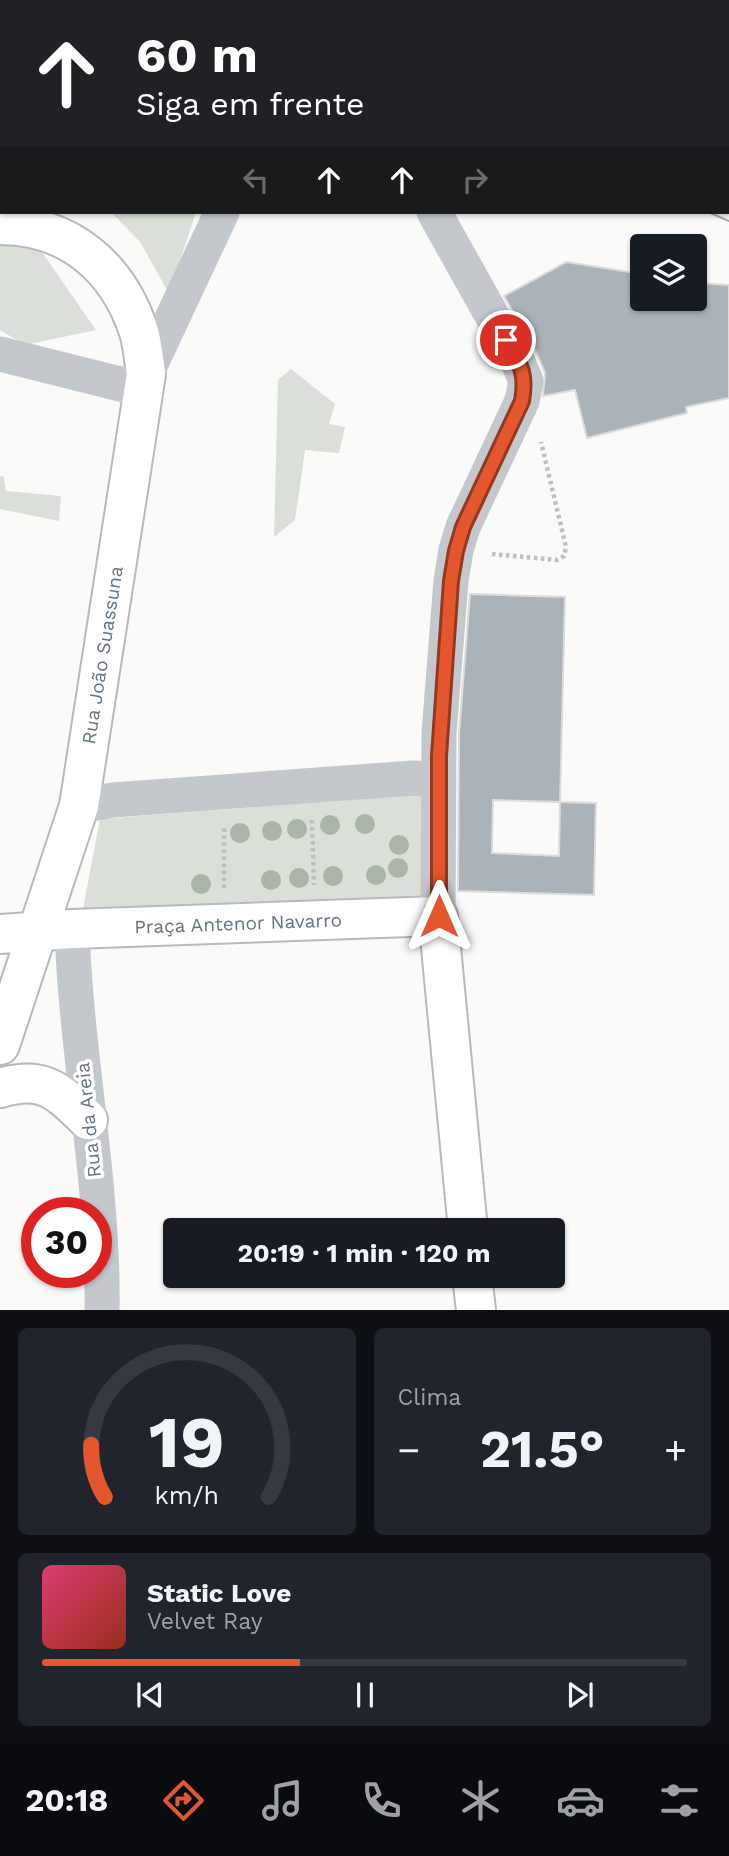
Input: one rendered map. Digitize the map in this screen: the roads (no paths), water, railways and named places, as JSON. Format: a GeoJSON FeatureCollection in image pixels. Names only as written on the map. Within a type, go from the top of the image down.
{"type":"FeatureCollection","features":[{"type":"Feature","properties":{"kind":"main road","name":"Rua João Suassuna"},"geometry":{"type":"LineString","coordinates":[[0,225],[23,225],[69,240],[102,267],[123,294],[139,333],[145,382],[79,806],[0,1045]]}},
{"type":"Feature","properties":{"kind":"main road","name":"Praça Antenor Navarro"},"geometry":{"type":"LineString","coordinates":[[36,931],[439,916]]}},
{"type":"Feature","properties":{"kind":"main road"},"geometry":{"type":"LineString","coordinates":[[439,916],[467,1218]]}},
{"type":"Feature","properties":{"kind":"main road"},"geometry":{"type":"LineString","coordinates":[[0,1088],[28,1082],[44,1085],[58,1091],[88,1120]]}},
{"type":"Feature","properties":{"kind":"main road"},"geometry":{"type":"LineString","coordinates":[[473,1288],[476,1310]]}},
{"type":"Feature","properties":{"kind":"street","name":"Rua João Suassuna"},"geometry":{"type":"LineString","coordinates":[[145,382],[221,214]]}},
{"type":"Feature","properties":{"kind":"street"},"geometry":{"type":"LineString","coordinates":[[435,214],[526,381],[522,401],[463,527],[456,551],[446,635],[438,779],[439,916]]}},
{"type":"Feature","properties":{"kind":"street"},"geometry":{"type":"LineString","coordinates":[[0,354],[145,382]]}},
{"type":"Feature","properties":{"kind":"street"},"geometry":{"type":"LineString","coordinates":[[79,806],[113,800],[438,779]]}},
{"type":"Feature","properties":{"kind":"street","name":"Rua da Areia"},"geometry":{"type":"LineString","coordinates":[[36,931],[74,977],[103,1254],[102,1310]]}},
{"type":"Feature","properties":{"kind":"tram line"},"geometry":{"type":"LineString","coordinates":[[713,214],[729,221]]}}]}
